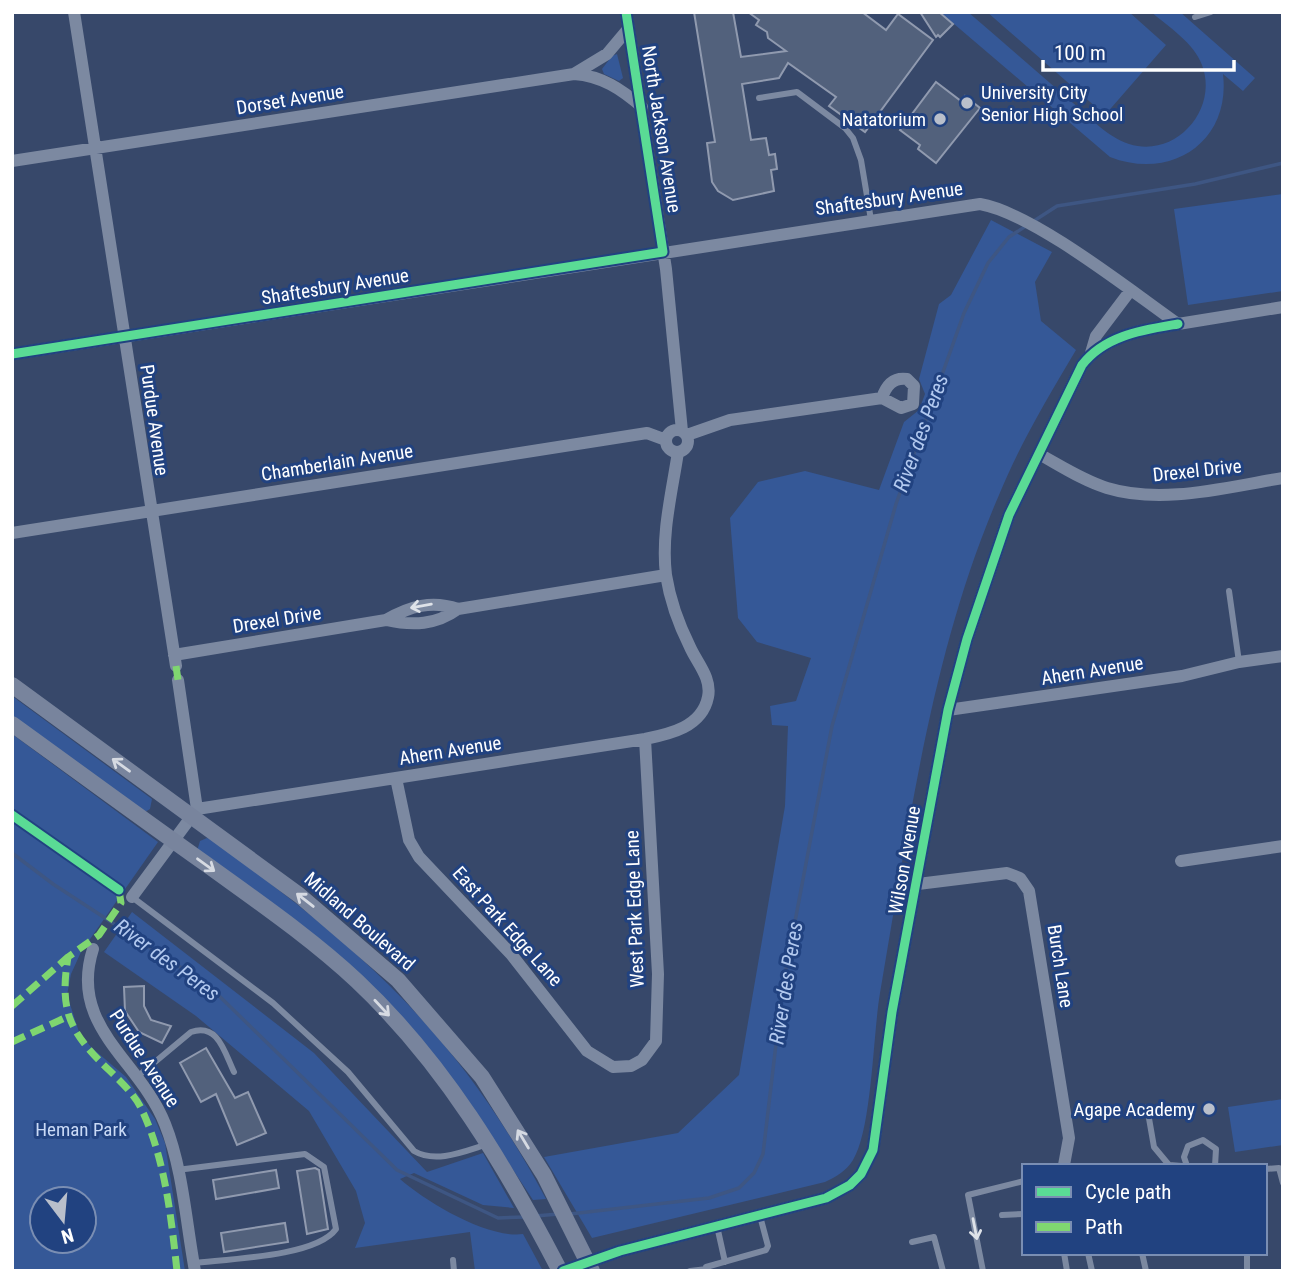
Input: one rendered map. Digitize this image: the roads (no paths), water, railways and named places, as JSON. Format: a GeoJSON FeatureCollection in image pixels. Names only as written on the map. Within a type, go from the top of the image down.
{"type":"FeatureCollection","features":[{"type":"Feature","properties":{"kind":"main road","name":"Midland Boulevard"},"geometry":{"type":"LineString","coordinates":[[12,685],[195,813],[299,895],[398,980],[482,1077],[556,1198],[590,1266]]}},
{"type":"Feature","properties":{"kind":"main road"},"geometry":{"type":"LineString","coordinates":[[12,724],[274,913],[356,981],[446,1081],[490,1144],[561,1271]]}},
{"type":"Feature","properties":{"kind":"street","name":"Purdue Avenue"},"geometry":{"type":"LineString","coordinates":[[74,12],[176,667],[195,813]]}},
{"type":"Feature","properties":{"kind":"street","name":"North Jackson Avenue"},"geometry":{"type":"LineString","coordinates":[[626,12],[663,252],[684,433]]}},
{"type":"Feature","properties":{"kind":"street","name":"Dorset Avenue"},"geometry":{"type":"LineString","coordinates":[[574,74],[607,54],[628,29]]}},
{"type":"Feature","properties":{"kind":"street","name":"Dorset Avenue"},"geometry":{"type":"LineString","coordinates":[[12,161],[574,74],[604,81],[623,91],[642,107]]}},
{"type":"Feature","properties":{"kind":"street","name":"Shaftesbury Avenue"},"geometry":{"type":"LineString","coordinates":[[12,354],[980,204],[1003,211],[1047,235],[1178,324]]}},
{"type":"Feature","properties":{"kind":"street","name":"Wilson Avenue"},"geometry":{"type":"LineString","coordinates":[[561,1271],[590,1266],[717,1226],[841,1192],[861,1174],[877,1136],[892,1012],[918,884],[948,710],[967,639],[1009,515],[1082,365],[1091,353],[1096,335],[1130,290]]}},
{"type":"Feature","properties":{"kind":"street"},"geometry":{"type":"LineString","coordinates":[[1091,353],[1139,331],[1283,307]]}},
{"type":"Feature","properties":{"kind":"street"},"geometry":{"type":"LineString","coordinates":[[678,452],[668,447],[666,440],[671,432],[684,433],[730,421],[882,398]]}},
{"type":"Feature","properties":{"kind":"street","name":"Chamberlain Avenue"},"geometry":{"type":"LineString","coordinates":[[12,533],[647,433],[666,440]]}},
{"type":"Feature","properties":{"kind":"street"},"geometry":{"type":"LineString","coordinates":[[666,575],[666,526],[678,452],[687,446],[684,433]]}},
{"type":"Feature","properties":{"kind":"street","name":"Drexel Drive"},"geometry":{"type":"LineString","coordinates":[[1039,454],[1087,480],[1137,494],[1193,492],[1283,478]]}},
{"type":"Feature","properties":{"kind":"street","name":"Drexel Drive"},"geometry":{"type":"LineString","coordinates":[[176,667],[386,621],[410,625],[443,619],[458,609],[666,575]]}},
{"type":"Feature","properties":{"kind":"street","name":"Ahern Avenue"},"geometry":{"type":"LineString","coordinates":[[195,813],[645,739],[679,730],[702,712],[707,701],[708,685],[682,629],[666,575]]}},
{"type":"Feature","properties":{"kind":"street","name":"Ahern Avenue"},"geometry":{"type":"LineString","coordinates":[[948,710],[1182,676],[1239,662],[1283,656]]}},
{"type":"Feature","properties":{"kind":"street","name":"West Park Edge Lane"},"geometry":{"type":"LineString","coordinates":[[631,1066],[642,1060],[656,1041],[658,975],[645,739]]}},
{"type":"Feature","properties":{"kind":"street","name":"East Park Edge Lane"},"geometry":{"type":"LineString","coordinates":[[396,778],[409,840],[419,857],[546,994],[587,1051],[605,1065],[631,1066]]}},
{"type":"Feature","properties":{"kind":"street"},"geometry":{"type":"LineString","coordinates":[[132,897],[195,813]]}},
{"type":"Feature","properties":{"kind":"street"},"geometry":{"type":"LineString","coordinates":[[1181,861],[1283,846]]}},
{"type":"Feature","properties":{"kind":"street","name":"Burch Lane"},"geometry":{"type":"LineString","coordinates":[[918,884],[1007,873],[1020,878],[1029,891],[1069,1138],[1064,1164]]}},
{"type":"Feature","properties":{"kind":"street","name":"Purdue Avenue"},"geometry":{"type":"LineString","coordinates":[[93,949],[86,972],[93,1014],[102,1032],[137,1077],[164,1121],[177,1170],[194,1267]]}},
{"type":"Feature","properties":{"kind":"lane"},"geometry":{"type":"LineString","coordinates":[[1195,18],[1211,12]]}},
{"type":"Feature","properties":{"kind":"lane"},"geometry":{"type":"LineString","coordinates":[[759,98],[797,92],[845,128],[858,149],[871,220]]}},
{"type":"Feature","properties":{"kind":"lane"},"geometry":{"type":"LineString","coordinates":[[1229,591],[1239,662]]}},
{"type":"Feature","properties":{"kind":"lane"},"geometry":{"type":"LineString","coordinates":[[132,897],[273,1003],[348,1072],[414,1151],[423,1157],[447,1156],[490,1144]]}},
{"type":"Feature","properties":{"kind":"lane"},"geometry":{"type":"LineString","coordinates":[[137,1077],[191,1032],[201,1029],[210,1031],[219,1040],[234,1072]]}},
{"type":"Feature","properties":{"kind":"lane"},"geometry":{"type":"LineString","coordinates":[[1147,1107],[1154,1147],[1169,1164]]}},
{"type":"Feature","properties":{"kind":"lane"},"geometry":{"type":"LineString","coordinates":[[1187,1164],[1184,1157],[1188,1146],[1203,1140],[1216,1149],[1214,1164]]}},
{"type":"Feature","properties":{"kind":"lane"},"geometry":{"type":"LineString","coordinates":[[177,1170],[304,1154],[324,1167],[330,1184],[336,1230],[330,1238],[303,1249],[194,1267]]}},
{"type":"Feature","properties":{"kind":"lane"},"geometry":{"type":"LineString","coordinates":[[1267,1170],[1279,1168],[1283,1182]]}},
{"type":"Feature","properties":{"kind":"lane"},"geometry":{"type":"LineString","coordinates":[[983,1271],[968,1195],[1022,1182]]}},
{"type":"Feature","properties":{"kind":"lane"},"geometry":{"type":"LineString","coordinates":[[1002,1215],[1022,1214]]}},
{"type":"Feature","properties":{"kind":"lane"},"geometry":{"type":"LineString","coordinates":[[690,1271],[707,1269],[766,1250],[768,1246],[760,1216]]}},
{"type":"Feature","properties":{"kind":"lane"},"geometry":{"type":"LineString","coordinates":[[717,1226],[725,1262]]}},
{"type":"Feature","properties":{"kind":"lane"},"geometry":{"type":"LineString","coordinates":[[912,1242],[934,1237],[943,1271]]}},
{"type":"Feature","properties":{"kind":"lane"},"geometry":{"type":"LineString","coordinates":[[453,1260],[454,1271]]}},
{"type":"Feature","properties":{"kind":"waterway","name":"River des Peres"},"geometry":{"type":"LineString","coordinates":[[570,1214],[709,1198],[739,1188],[754,1173],[763,1154],[783,985],[832,726],[896,504],[964,313],[988,263],[1009,237],[1057,206],[1195,184],[1283,163]]}},
{"type":"Feature","properties":{"kind":"waterway","name":"River des Peres"},"geometry":{"type":"LineString","coordinates":[[12,853],[53,884],[209,986],[397,1170],[498,1218],[524,1217]]}},
{"type":"Feature","properties":{"kind":"waterway","name":"River des Peres"},"geometry":{"type":"LineString","coordinates":[[535,1216],[559,1214]]}},
{"type":"Feature","properties":{"kind":"place","name":"University City Senior High School"},"geometry":{"type":"Point","coordinates":[967,103]}},
{"type":"Feature","properties":{"kind":"place","name":"Natatorium"},"geometry":{"type":"Point","coordinates":[940,119]}},
{"type":"Feature","properties":{"kind":"place","name":"Agape Academy"},"geometry":{"type":"Point","coordinates":[1209,1109]}},
{"type":"Feature","properties":{"kind":"park label","name":"Heman Park"},"geometry":{"type":"Point","coordinates":[81,1129]}}]}
